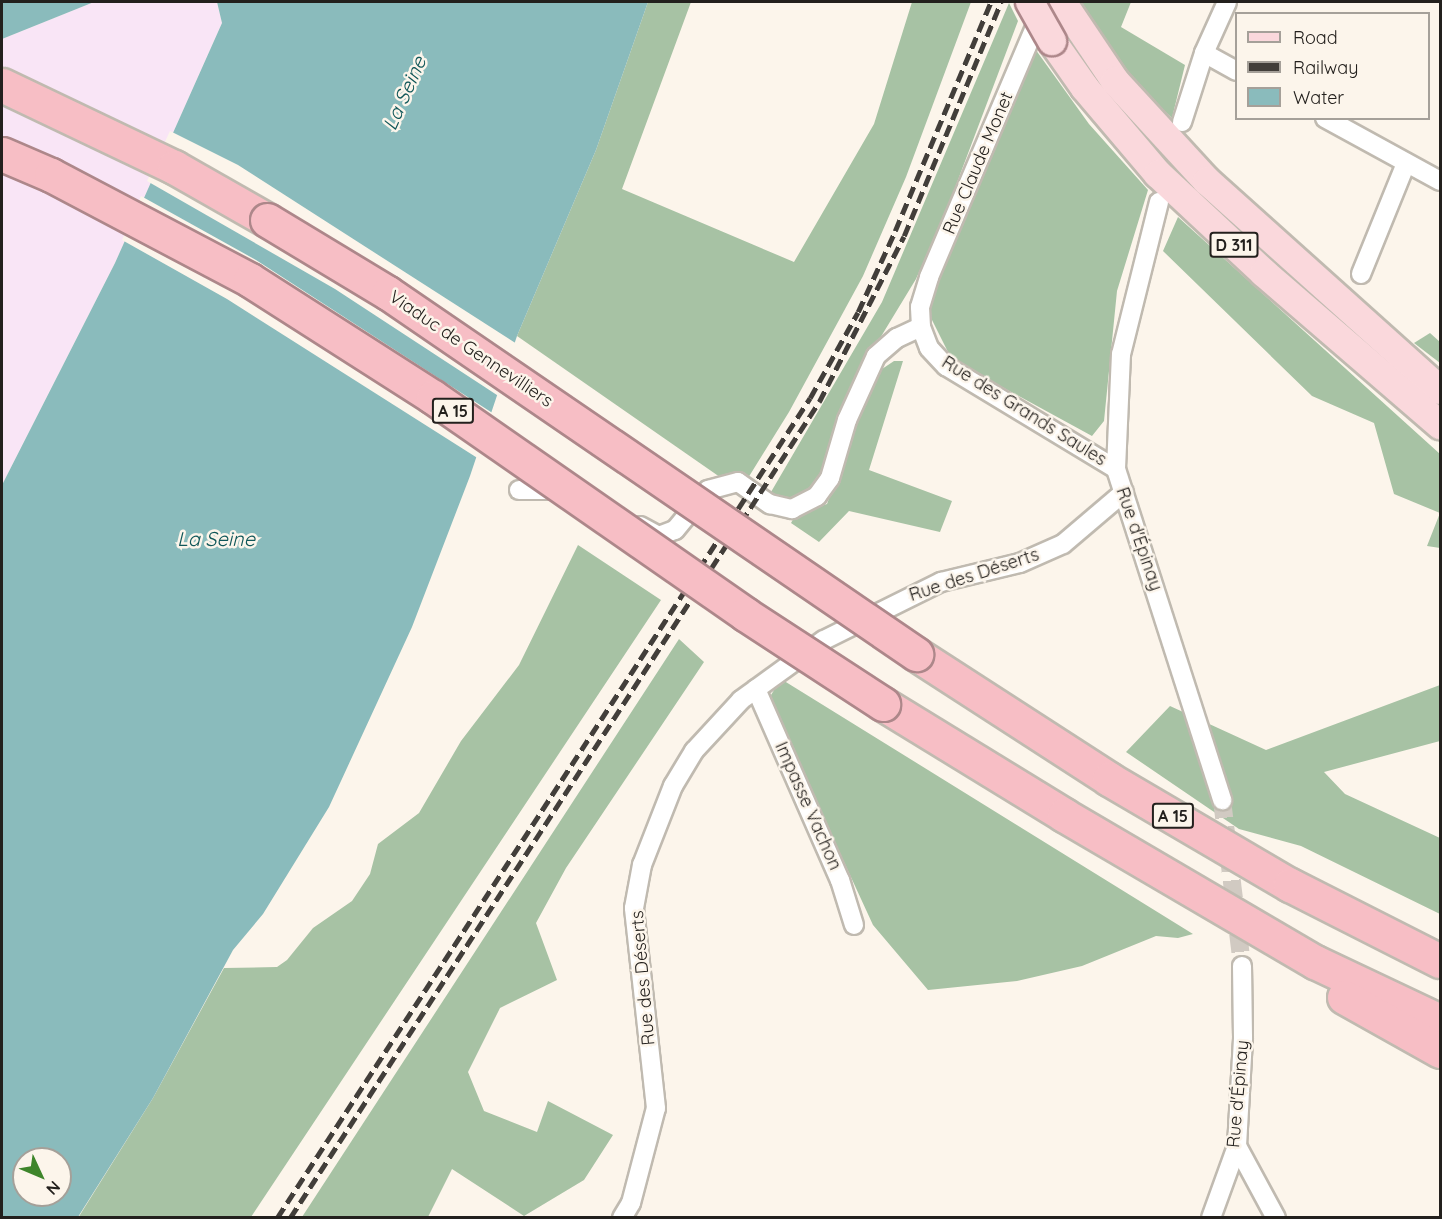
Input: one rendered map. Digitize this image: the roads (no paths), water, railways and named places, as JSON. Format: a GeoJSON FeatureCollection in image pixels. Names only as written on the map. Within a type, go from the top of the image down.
{"type":"FeatureCollection","features":[{"type":"Feature","properties":{"kind":"highway","name":"Viaduc de Gennevilliers"},"geometry":{"type":"LineString","coordinates":[[2,85],[174,167],[388,293],[916,654],[1109,779],[1290,885],[1440,961]]}},
{"type":"Feature","properties":{"kind":"highway","name":"A 15"},"geometry":{"type":"LineString","coordinates":[[2,154],[51,175],[250,280],[433,397],[745,614],[883,704],[1064,815],[1315,962],[1440,1021]]}},
{"type":"Feature","properties":{"kind":"highway"},"geometry":{"type":"LineString","coordinates":[[1315,962],[1339,994],[1440,1051]]}},
{"type":"Feature","properties":{"kind":"main road","name":"D 311"},"geometry":{"type":"LineString","coordinates":[[1030,2],[1052,41],[1106,115],[1166,182],[1440,425]]}},
{"type":"Feature","properties":{"kind":"main road","name":"D 311"},"geometry":{"type":"LineString","coordinates":[[1059,5],[1115,81],[1207,181],[1440,390]]}},
{"type":"Feature","properties":{"kind":"street"},"geometry":{"type":"LineString","coordinates":[[1182,122],[1204,53],[1227,2]]}},
{"type":"Feature","properties":{"kind":"street","name":"Rue Claude Monet"},"geometry":{"type":"LineString","coordinates":[[921,327],[920,306],[929,277],[1059,5]]}},
{"type":"Feature","properties":{"kind":"street"},"geometry":{"type":"LineString","coordinates":[[1204,53],[1235,70]]}},
{"type":"Feature","properties":{"kind":"street"},"geometry":{"type":"LineString","coordinates":[[1328,120],[1440,181]]}},
{"type":"Feature","properties":{"kind":"street"},"geometry":{"type":"LineString","coordinates":[[1361,274],[1406,163]]}},
{"type":"Feature","properties":{"kind":"street","name":"Rue d'Épinay"},"geometry":{"type":"LineString","coordinates":[[1159,202],[1121,354],[1116,469],[1222,800]]}},
{"type":"Feature","properties":{"kind":"street"},"geometry":{"type":"LineString","coordinates":[[519,490],[564,490],[609,508],[659,536],[687,519],[708,490],[738,482],[770,504],[792,509],[817,496],[830,478],[847,420],[876,356],[897,338],[921,327]]}},
{"type":"Feature","properties":{"kind":"street","name":"Rue des Grands Saules"},"geometry":{"type":"LineString","coordinates":[[921,327],[928,348],[946,366],[1116,469]]}},
{"type":"Feature","properties":{"kind":"street","name":"Rue des Déserts"},"geometry":{"type":"LineString","coordinates":[[622,1218],[630,1203],[656,1108],[634,908],[642,865],[673,786],[694,751],[756,689],[824,640],[903,597],[941,582],[1020,563],[1064,544],[1124,492]]}},
{"type":"Feature","properties":{"kind":"street","name":"Impasse Vachon"},"geometry":{"type":"LineString","coordinates":[[756,689],[840,880],[854,925]]}},
{"type":"Feature","properties":{"kind":"street","name":"Rue d'Épinay"},"geometry":{"type":"LineString","coordinates":[[1211,1218],[1237,1146],[1243,1037],[1242,966]]}},
{"type":"Feature","properties":{"kind":"street"},"geometry":{"type":"LineString","coordinates":[[1237,1146],[1276,1218]]}},
{"type":"Feature","properties":{"kind":"water"},"geometry":{"type":"Polygon","coordinates":[[[2,2],[94,2],[2,39],[2,2]]]}},
{"type":"Feature","properties":{"kind":"water","name":"La Seine"},"geometry":{"type":"Polygon","coordinates":[[[217,2],[648,2],[596,150],[517,336],[470,476],[412,627],[329,807],[263,914],[233,950],[153,1098],[78,1217],[2,1217],[2,485],[115,263],[222,23],[217,2]]]}},
{"type":"Feature","properties":{"kind":"tunnel"},"geometry":{"type":"LineString","coordinates":[[1222,800],[1242,966]]}},
{"type":"Feature","properties":{"kind":"railway"},"geometry":{"type":"LineString","coordinates":[[277,1218],[810,398],[858,312],[895,231],[991,2]]}},
{"type":"Feature","properties":{"kind":"railway"},"geometry":{"type":"LineString","coordinates":[[290,1218],[819,402],[904,236],[1001,2]]}}]}
